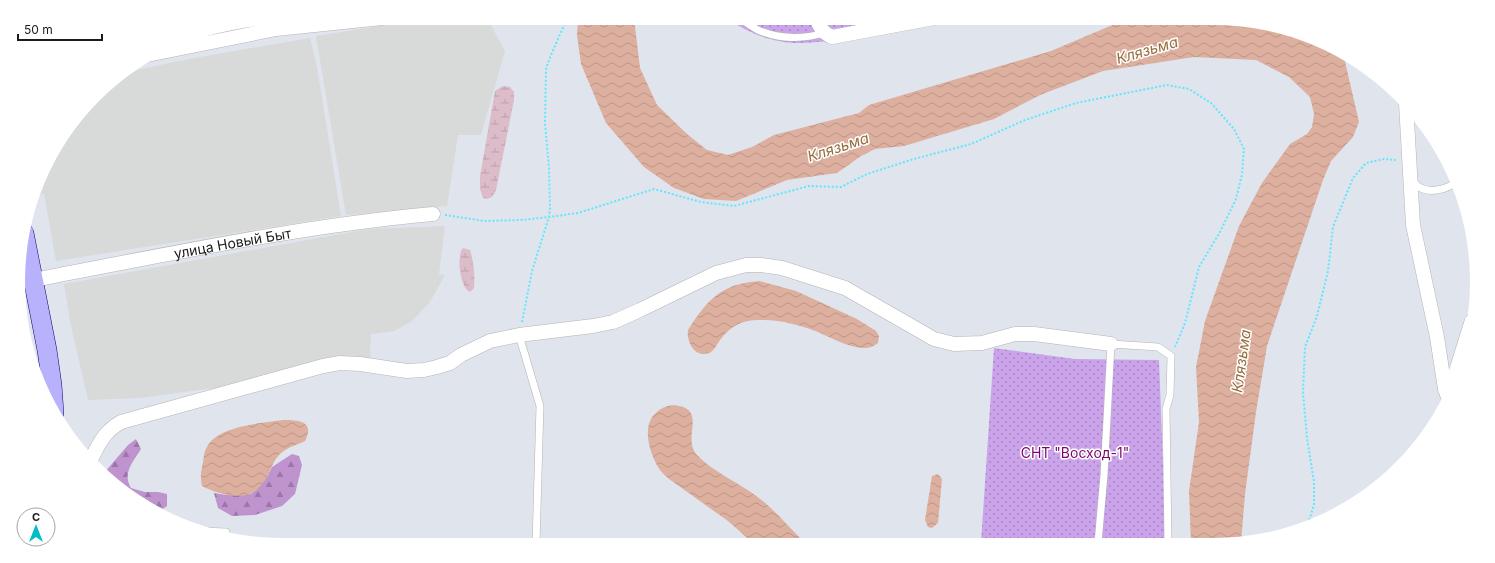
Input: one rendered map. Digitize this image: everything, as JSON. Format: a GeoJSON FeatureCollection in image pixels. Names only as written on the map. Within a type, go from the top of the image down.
{"type":"FeatureCollection","features":[{"type":"Feature","properties":{"kind":"main road"},"geometry":{"type":"LineString","coordinates":[[27,249],[51,378],[53,398]]}},
{"type":"Feature","properties":{"kind":"street"},"geometry":{"type":"LineString","coordinates":[[193,41],[315,25]]}},
{"type":"Feature","properties":{"kind":"street"},"geometry":{"type":"LineString","coordinates":[[818,25],[824,33],[832,37],[896,25]]}},
{"type":"Feature","properties":{"kind":"street"},"geometry":{"type":"LineString","coordinates":[[1407,113],[1413,225],[1437,336],[1446,391]]}},
{"type":"Feature","properties":{"kind":"street","name":"улица Новый Быт"},"geometry":{"type":"LineString","coordinates":[[33,280],[254,239],[376,219],[433,214]]}},
{"type":"Feature","properties":{"kind":"street"},"geometry":{"type":"LineString","coordinates":[[93,455],[103,436],[111,428],[121,422],[323,366],[340,363],[360,364],[407,371],[424,370],[450,363],[460,354],[490,341],[519,335],[593,326],[613,322],[716,273],[746,265],[761,265],[782,268],[845,288],[934,339],[954,344],[982,343],[1014,334],[1034,334],[1110,344]]}},
{"type":"Feature","properties":{"kind":"lane"},"geometry":{"type":"LineString","coordinates":[[750,25],[760,31],[798,38],[810,37],[824,33]]}},
{"type":"Feature","properties":{"kind":"lane"},"geometry":{"type":"LineString","coordinates":[[1410,172],[1419,188],[1429,190],[1451,186]]}},
{"type":"Feature","properties":{"kind":"lane"},"geometry":{"type":"LineString","coordinates":[[519,335],[540,406],[536,538]]}},
{"type":"Feature","properties":{"kind":"lane"},"geometry":{"type":"LineString","coordinates":[[1098,538],[1104,474],[1110,344],[1158,347],[1171,356],[1170,395],[1166,408],[1168,538]]}},
{"type":"Feature","properties":{"kind":"path"},"geometry":{"type":"LineString","coordinates":[[519,335],[532,272],[549,217],[550,193],[546,124],[546,69],[550,55],[565,25]]}},
{"type":"Feature","properties":{"kind":"path"},"geometry":{"type":"LineString","coordinates":[[433,214],[484,221],[521,220],[549,217],[578,213],[654,189],[702,202],[734,206],[809,186],[841,187],[866,174],[914,159],[971,144],[1025,120],[1076,103],[1167,85],[1190,89],[1211,103],[1234,129],[1244,148],[1242,174],[1236,199],[1220,232],[1198,267],[1184,323],[1171,356]]}},
{"type":"Feature","properties":{"kind":"path"},"geometry":{"type":"LineString","coordinates":[[1310,519],[1314,505],[1314,482],[1307,438],[1303,392],[1305,347],[1317,316],[1328,271],[1333,227],[1353,178],[1366,163],[1384,159],[1398,161],[1410,172]]}},
{"type":"Feature","properties":{"kind":"shaded area"},"geometry":{"type":"Polygon","coordinates":[[[386,25],[491,25],[505,51],[481,135],[458,135],[447,206],[346,215],[316,36],[386,25]]]}},
{"type":"Feature","properties":{"kind":"shaded area"},"geometry":{"type":"Polygon","coordinates":[[[310,38],[317,67],[341,216],[56,261],[44,194],[41,195],[51,168],[68,139],[100,100],[136,70],[189,59],[310,38]]]}},
{"type":"Feature","properties":{"kind":"shaded area"},"geometry":{"type":"Polygon","coordinates":[[[445,226],[439,274],[445,275],[430,302],[412,321],[394,331],[371,334],[371,359],[222,387],[139,398],[88,400],[70,321],[64,284],[368,229],[445,226]]]}},
{"type":"Feature","properties":{"kind":"green space"},"geometry":{"type":"Polygon","coordinates":[[[738,25],[928,25],[878,35],[831,41],[798,43],[765,38],[738,25]]]}},
{"type":"Feature","properties":{"kind":"green space"},"geometry":{"type":"Polygon","coordinates":[[[503,86],[510,87],[514,92],[514,100],[496,190],[492,197],[487,199],[483,198],[480,189],[480,176],[495,91],[503,86]]]}},
{"type":"Feature","properties":{"kind":"green space"},"geometry":{"type":"Polygon","coordinates":[[[463,248],[470,250],[473,264],[474,288],[470,292],[464,284],[460,271],[460,257],[463,248]]]}},
{"type":"Feature","properties":{"kind":"green space","name":"СНТ \"Восход-1\""},"geometry":{"type":"Polygon","coordinates":[[[994,348],[1075,359],[1159,360],[1166,538],[981,538],[994,348]]]}},
{"type":"Feature","properties":{"kind":"green space"},"geometry":{"type":"Polygon","coordinates":[[[136,439],[141,449],[128,472],[131,488],[145,492],[167,494],[167,506],[163,509],[139,495],[107,469],[128,445],[136,439]]]}},
{"type":"Feature","properties":{"kind":"green space"},"geometry":{"type":"Polygon","coordinates":[[[292,454],[299,456],[302,465],[295,494],[282,506],[255,515],[232,516],[218,508],[214,493],[226,495],[251,494],[267,477],[272,467],[292,454]]]}},
{"type":"Feature","properties":{"kind":"water","name":"Клязьма"},"geometry":{"type":"Polygon","coordinates":[[[578,25],[635,25],[640,68],[657,105],[687,134],[707,150],[728,155],[752,147],[774,135],[859,113],[869,105],[1051,51],[1112,25],[1214,25],[1247,27],[1296,39],[1327,51],[1345,61],[1359,122],[1353,137],[1331,161],[1323,180],[1267,346],[1245,494],[1242,536],[1191,538],[1189,491],[1199,422],[1196,367],[1205,321],[1239,226],[1262,183],[1290,144],[1307,134],[1312,127],[1314,114],[1310,97],[1289,77],[1256,60],[1194,57],[1103,71],[1040,95],[994,119],[904,146],[875,149],[861,156],[837,173],[787,180],[736,201],[704,199],[674,188],[644,167],[606,123],[581,64],[577,35],[578,25]]]}},
{"type":"Feature","properties":{"kind":"water"},"geometry":{"type":"Polygon","coordinates":[[[759,281],[796,291],[857,319],[876,331],[879,336],[878,343],[868,348],[858,348],[797,325],[774,320],[753,320],[747,321],[732,328],[724,335],[711,352],[701,354],[697,352],[690,344],[688,330],[702,310],[717,295],[725,290],[746,283],[759,281]]]}},
{"type":"Feature","properties":{"kind":"water"},"geometry":{"type":"Polygon","coordinates":[[[674,405],[684,408],[690,412],[693,425],[693,448],[697,455],[710,466],[761,500],[800,538],[747,538],[728,521],[669,479],[656,464],[648,440],[649,424],[652,418],[659,410],[674,405]]]}},
{"type":"Feature","properties":{"kind":"water"},"geometry":{"type":"Polygon","coordinates":[[[295,420],[304,423],[307,426],[308,434],[305,441],[287,449],[279,455],[260,487],[250,494],[231,496],[202,486],[201,474],[205,452],[212,440],[220,434],[230,430],[252,424],[295,420]]]}},
{"type":"Feature","properties":{"kind":"water"},"geometry":{"type":"Polygon","coordinates":[[[938,474],[942,479],[938,523],[932,528],[928,527],[925,520],[932,476],[938,474]]]}}]}
